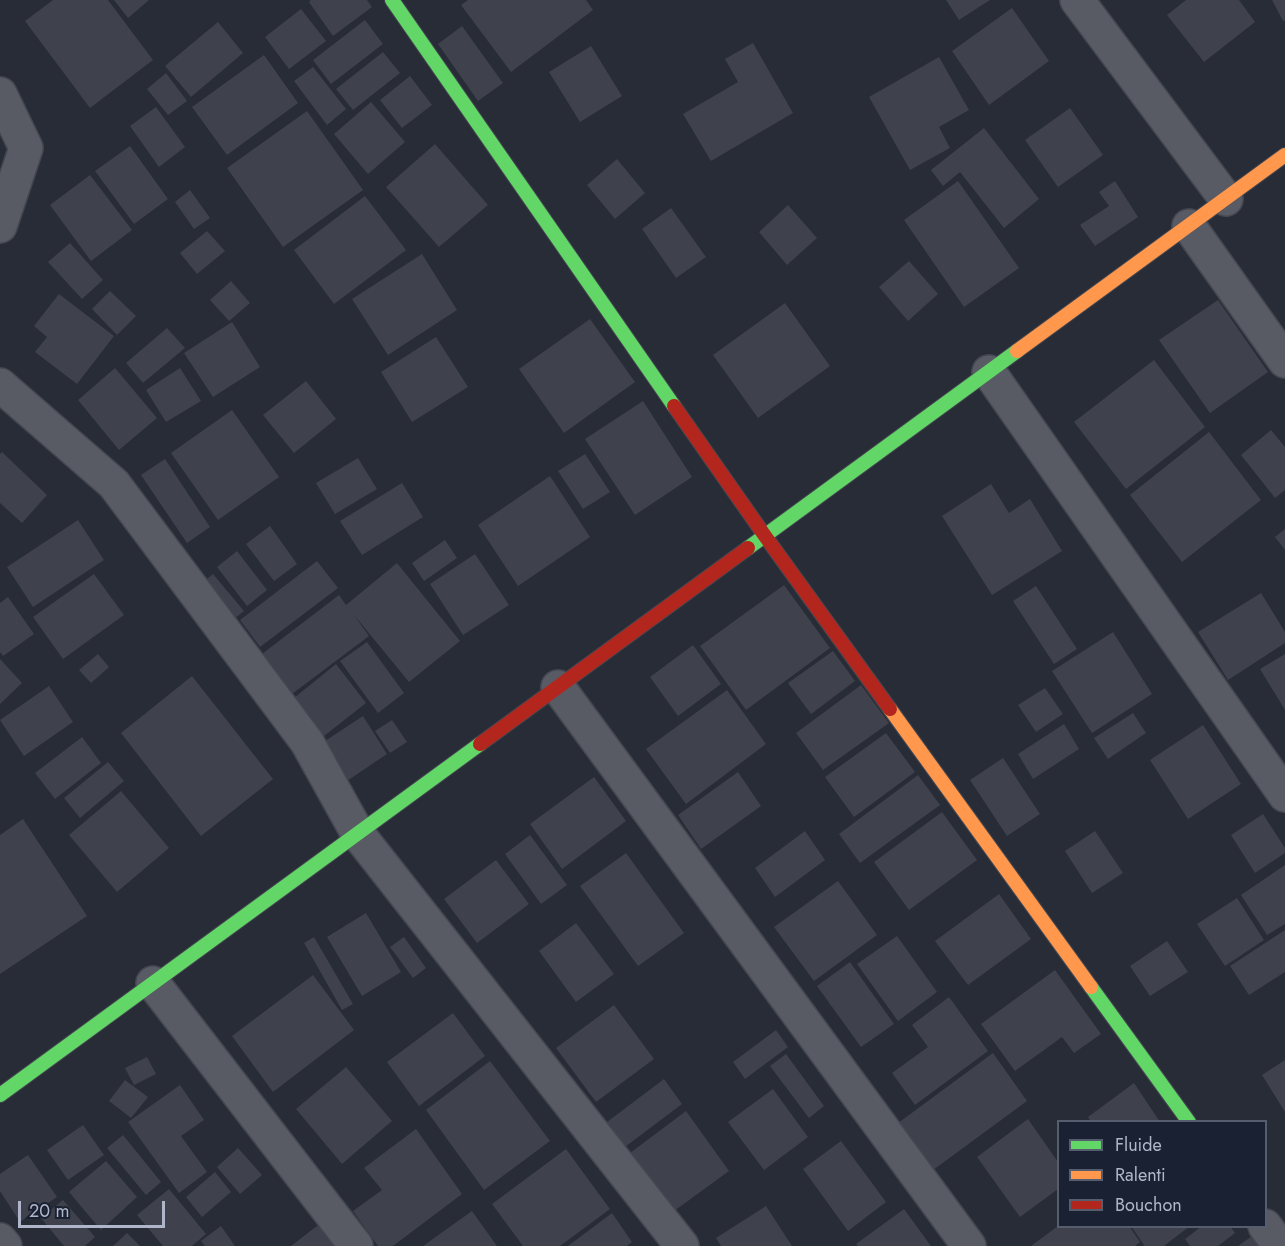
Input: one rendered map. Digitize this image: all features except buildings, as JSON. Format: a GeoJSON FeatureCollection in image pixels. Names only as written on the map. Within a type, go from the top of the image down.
{"type":"FeatureCollection","features":[{"type":"Feature","properties":{"kind":"main road"},"geometry":{"type":"LineString","coordinates":[[392,0],[765,536],[1188,1120]]}},
{"type":"Feature","properties":{"kind":"main road"},"geometry":{"type":"LineString","coordinates":[[0,1095],[1285,155]]}},
{"type":"Feature","properties":{"kind":"street"},"geometry":{"type":"LineString","coordinates":[[1077,0],[1226,199]]}},
{"type":"Feature","properties":{"kind":"street"},"geometry":{"type":"LineString","coordinates":[[0,94],[26,148],[0,226]]}},
{"type":"Feature","properties":{"kind":"street"},"geometry":{"type":"LineString","coordinates":[[1189,226],[1285,361]]}},
{"type":"Feature","properties":{"kind":"street"},"geometry":{"type":"LineString","coordinates":[[990,372],[1285,795]]}},
{"type":"Feature","properties":{"kind":"street"},"geometry":{"type":"LineString","coordinates":[[0,385],[114,483],[307,742],[357,834],[682,1246]]}},
{"type":"Feature","properties":{"kind":"street"},"geometry":{"type":"LineString","coordinates":[[558,687],[969,1246]]}},
{"type":"Feature","properties":{"kind":"street"},"geometry":{"type":"LineString","coordinates":[[153,983],[356,1246]]}},
{"type":"Feature","properties":{"kind":"street"},"geometry":{"type":"LineString","coordinates":[[1267,1228],[1280,1246]]}},
{"type":"Feature","properties":{"kind":"street"},"geometry":{"type":"LineString","coordinates":[[0,1240],[4,1246]]}},
{"type":"Feature","properties":{"kind":"traffic: fast"},"geometry":{"type":"LineString","coordinates":[[392,0],[674,406]]}},
{"type":"Feature","properties":{"kind":"traffic: fast"},"geometry":{"type":"LineString","coordinates":[[748,548],[1017,351]]}},
{"type":"Feature","properties":{"kind":"traffic: fast"},"geometry":{"type":"LineString","coordinates":[[0,1095],[480,744]]}},
{"type":"Feature","properties":{"kind":"traffic: fast"},"geometry":{"type":"LineString","coordinates":[[1091,987],[1188,1120]]}},
{"type":"Feature","properties":{"kind":"traffic: slow"},"geometry":{"type":"LineString","coordinates":[[1017,351],[1285,155]]}},
{"type":"Feature","properties":{"kind":"traffic: slow"},"geometry":{"type":"LineString","coordinates":[[890,709],[1091,987]]}},
{"type":"Feature","properties":{"kind":"traffic: jam"},"geometry":{"type":"LineString","coordinates":[[674,406],[890,709]]}},
{"type":"Feature","properties":{"kind":"traffic: jam"},"geometry":{"type":"LineString","coordinates":[[480,744],[748,548]]}}]}
